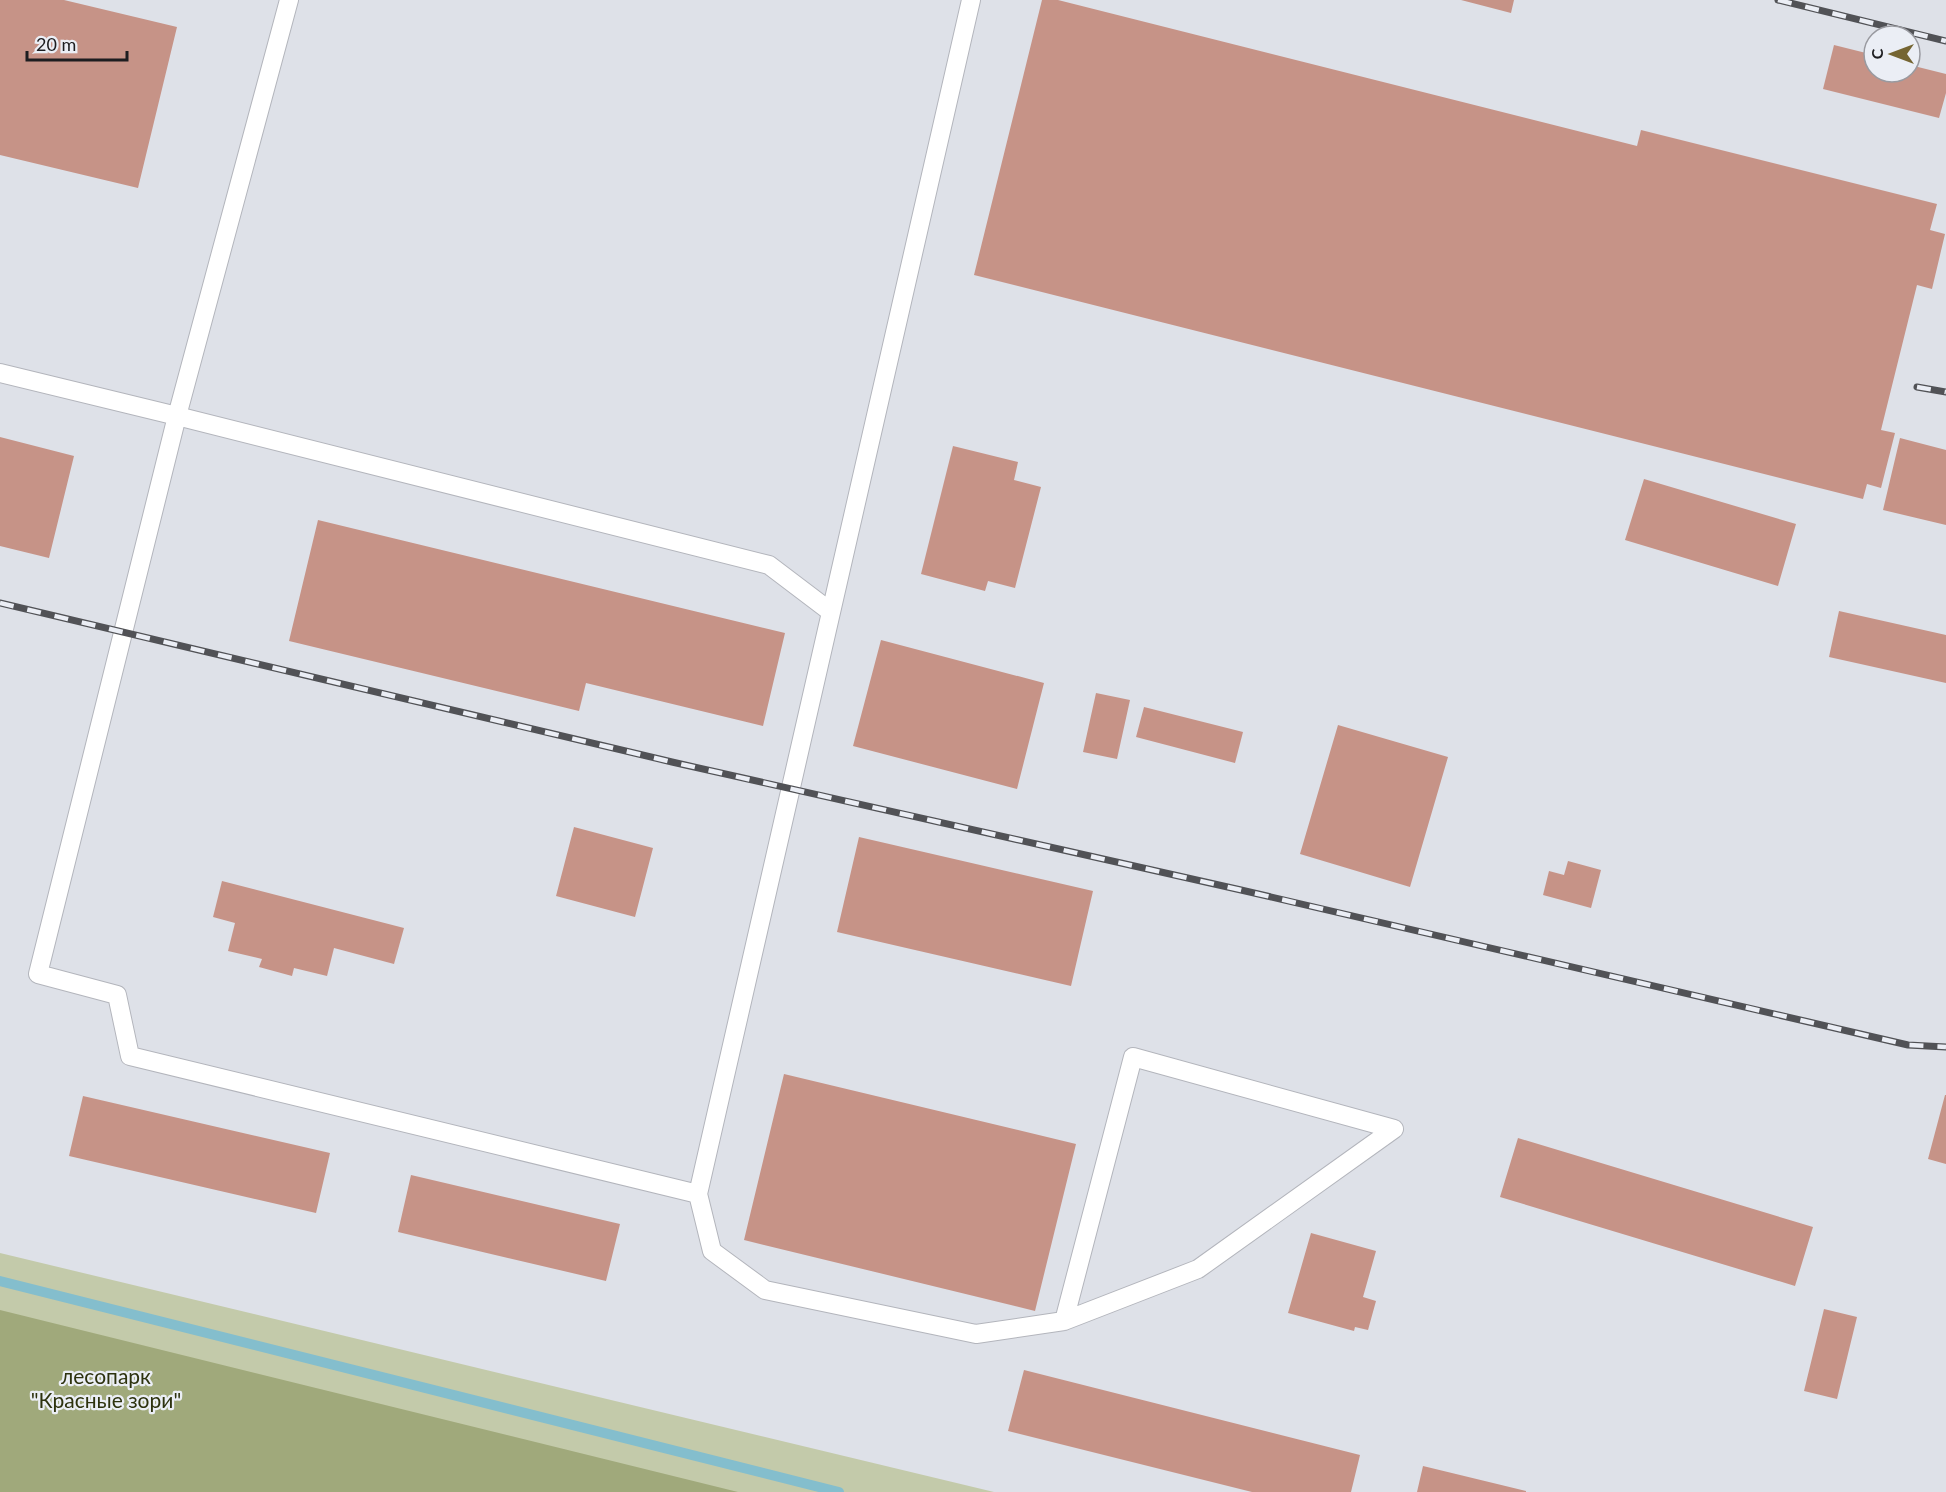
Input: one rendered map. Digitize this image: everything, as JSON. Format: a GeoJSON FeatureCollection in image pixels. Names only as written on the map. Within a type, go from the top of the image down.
{"type":"FeatureCollection","features":[{"type":"Feature","properties":{"kind":"lane"},"geometry":{"type":"LineString","coordinates":[[289,0],[177,416],[38,974],[117,995],[130,1056],[699,1194]]}},
{"type":"Feature","properties":{"kind":"lane"},"geometry":{"type":"LineString","coordinates":[[971,0],[699,1194],[712,1251],[765,1290],[976,1334],[1064,1321],[1198,1269],[1394,1129],[1132,1057],[1064,1321]]}},
{"type":"Feature","properties":{"kind":"lane"},"geometry":{"type":"LineString","coordinates":[[0,373],[769,565],[831,612]]}},
{"type":"Feature","properties":{"kind":"green space","name":"лесопарк \"Красные зори\""},"geometry":{"type":"Polygon","coordinates":[[[0,1253],[994,1492],[0,1492],[0,1253]]]}},
{"type":"Feature","properties":{"kind":"green space"},"geometry":{"type":"Polygon","coordinates":[[[0,1310],[738,1492],[0,1492],[0,1310]]]}},
{"type":"Feature","properties":{"kind":"building"},"geometry":{"type":"Polygon","coordinates":[[[0,0],[64,0],[177,27],[138,188],[0,155],[0,0]]]}},
{"type":"Feature","properties":{"kind":"building"},"geometry":{"type":"Polygon","coordinates":[[[1042,0],[1058,0],[1637,146],[1641,130],[1937,204],[1930,230],[1945,234],[1932,289],[1917,285],[1881,430],[1895,433],[1881,488],[1867,484],[1863,499],[974,275],[1042,0]]]}},
{"type":"Feature","properties":{"kind":"building"},"geometry":{"type":"Polygon","coordinates":[[[1461,0],[1514,0],[1511,13],[1461,0]]]}},
{"type":"Feature","properties":{"kind":"building"},"geometry":{"type":"Polygon","coordinates":[[[1834,45],[1862,52],[1862,84],[1922,84],[1922,68],[1946,74],[1946,93],[1939,118],[1823,89],[1834,45]]]}},
{"type":"Feature","properties":{"kind":"building"},"geometry":{"type":"Polygon","coordinates":[[[0,437],[74,456],[49,558],[0,546],[0,437]]]}},
{"type":"Feature","properties":{"kind":"building"},"geometry":{"type":"Polygon","coordinates":[[[1900,438],[1946,450],[1946,525],[1883,510],[1900,438]]]}},
{"type":"Feature","properties":{"kind":"building"},"geometry":{"type":"Polygon","coordinates":[[[953,446],[1018,462],[1014,480],[1041,487],[1015,588],[988,581],[985,591],[921,574],[953,446]]]}},
{"type":"Feature","properties":{"kind":"building"},"geometry":{"type":"Polygon","coordinates":[[[1644,479],[1796,524],[1778,586],[1625,540],[1644,479]]]}},
{"type":"Feature","properties":{"kind":"building"},"geometry":{"type":"Polygon","coordinates":[[[318,520],[785,633],[763,726],[586,683],[579,711],[289,641],[318,520]]]}},
{"type":"Feature","properties":{"kind":"building"},"geometry":{"type":"Polygon","coordinates":[[[1839,611],[1946,635],[1946,683],[1829,657],[1839,611]]]}},
{"type":"Feature","properties":{"kind":"building"},"geometry":{"type":"Polygon","coordinates":[[[881,640],[1044,683],[1017,789],[853,746],[881,640]]]}},
{"type":"Feature","properties":{"kind":"building"},"geometry":{"type":"Polygon","coordinates":[[[1096,693],[1130,700],[1117,759],[1083,752],[1096,693]]]}},
{"type":"Feature","properties":{"kind":"building"},"geometry":{"type":"Polygon","coordinates":[[[1144,707],[1243,732],[1235,763],[1136,737],[1144,707]]]}},
{"type":"Feature","properties":{"kind":"building"},"geometry":{"type":"Polygon","coordinates":[[[1338,725],[1448,757],[1410,887],[1300,854],[1338,725]]]}},
{"type":"Feature","properties":{"kind":"building"},"geometry":{"type":"Polygon","coordinates":[[[574,827],[653,848],[635,917],[556,896],[574,827]]]}},
{"type":"Feature","properties":{"kind":"building"},"geometry":{"type":"Polygon","coordinates":[[[859,837],[1093,891],[1071,986],[837,932],[859,837]]]}},
{"type":"Feature","properties":{"kind":"building"},"geometry":{"type":"Polygon","coordinates":[[[1568,861],[1601,870],[1591,908],[1543,895],[1549,871],[1564,875],[1568,861]]]}},
{"type":"Feature","properties":{"kind":"building"},"geometry":{"type":"Polygon","coordinates":[[[222,881],[404,928],[394,964],[334,948],[327,976],[294,968],[292,976],[259,967],[262,959],[228,951],[235,923],[213,917],[222,881]]]}},
{"type":"Feature","properties":{"kind":"building"},"geometry":{"type":"Polygon","coordinates":[[[784,1074],[1076,1144],[1035,1311],[744,1240],[784,1074]]]}},
{"type":"Feature","properties":{"kind":"building"},"geometry":{"type":"Polygon","coordinates":[[[1946,1095],[1946,1164],[1928,1159],[1946,1095]]]}},
{"type":"Feature","properties":{"kind":"building"},"geometry":{"type":"Polygon","coordinates":[[[83,1096],[330,1153],[316,1213],[69,1156],[83,1096]]]}},
{"type":"Feature","properties":{"kind":"building"},"geometry":{"type":"Polygon","coordinates":[[[1518,1138],[1813,1227],[1795,1286],[1500,1197],[1518,1138]]]}},
{"type":"Feature","properties":{"kind":"building"},"geometry":{"type":"Polygon","coordinates":[[[411,1175],[620,1224],[606,1281],[398,1232],[411,1175]]]}},
{"type":"Feature","properties":{"kind":"building"},"geometry":{"type":"Polygon","coordinates":[[[1311,1233],[1376,1251],[1363,1297],[1376,1301],[1368,1330],[1355,1327],[1354,1331],[1288,1313],[1311,1233]]]}},
{"type":"Feature","properties":{"kind":"building"},"geometry":{"type":"Polygon","coordinates":[[[1824,1309],[1857,1317],[1837,1399],[1804,1391],[1824,1309]]]}},
{"type":"Feature","properties":{"kind":"building"},"geometry":{"type":"Polygon","coordinates":[[[1024,1370],[1360,1455],[1351,1492],[1252,1492],[1008,1431],[1024,1370]]]}},
{"type":"Feature","properties":{"kind":"building"},"geometry":{"type":"Polygon","coordinates":[[[1423,1466],[1526,1491],[1526,1492],[1417,1492],[1423,1466]]]}},
{"type":"Feature","properties":{"kind":"waterway"},"geometry":{"type":"LineString","coordinates":[[0,1281],[839,1492]]}},
{"type":"Feature","properties":{"kind":"railway"},"geometry":{"type":"LineString","coordinates":[[1778,0],[1946,41]]}},
{"type":"Feature","properties":{"kind":"railway"},"geometry":{"type":"LineString","coordinates":[[1917,387],[1946,392]]}},
{"type":"Feature","properties":{"kind":"railway"},"geometry":{"type":"LineString","coordinates":[[0,603],[672,762],[1241,890],[1908,1045],[1946,1047]]}}]}
